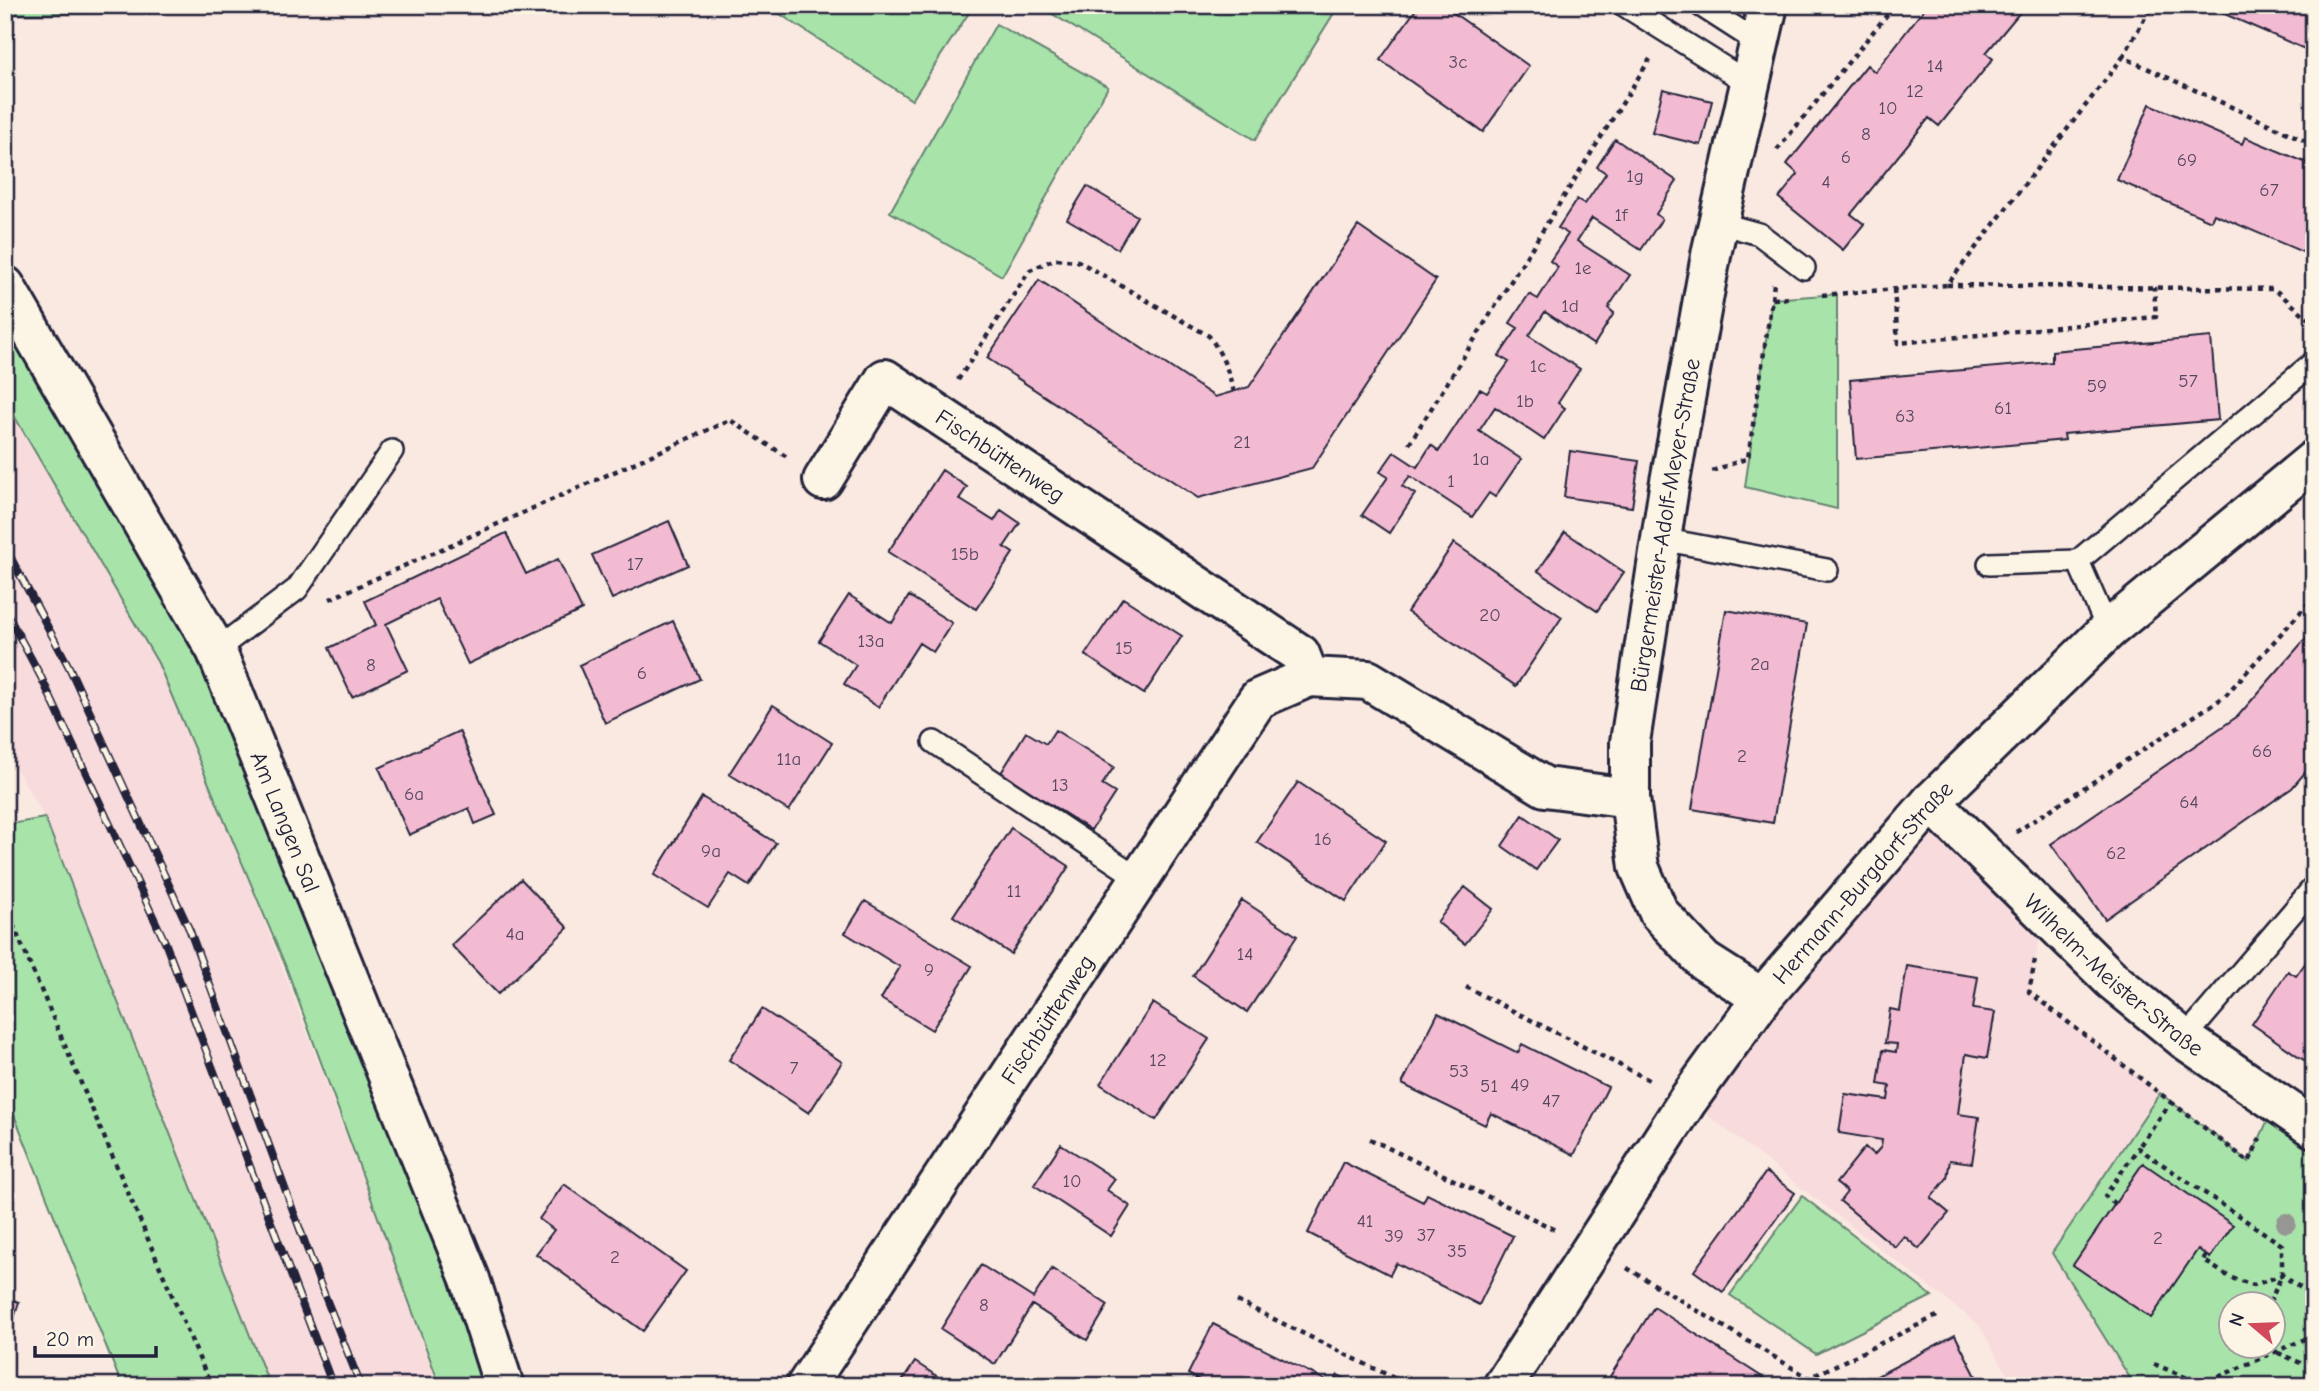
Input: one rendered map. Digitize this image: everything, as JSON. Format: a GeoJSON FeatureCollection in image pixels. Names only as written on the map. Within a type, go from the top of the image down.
{"type":"FeatureCollection","features":[{"type":"Feature","properties":{"kind":"street","name":"Bürgermeister-Adolf-Meyer-Straße"},"geometry":{"type":"LineString","coordinates":[[1762,998],[1704,961],[1659,913],[1639,867],[1630,798],[1630,742],[1669,487],[1719,223],[1768,5]]}},
{"type":"Feature","properties":{"kind":"street","name":"Am Langen Sal"},"geometry":{"type":"LineString","coordinates":[[5,286],[216,650],[470,1279],[505,1386]]}},
{"type":"Feature","properties":{"kind":"street","name":"Fischbüttenweg"},"geometry":{"type":"LineString","coordinates":[[823,480],[885,379],[1300,654],[1309,677]]}},
{"type":"Feature","properties":{"kind":"street","name":"Hermann-Burgdorf-Straße"},"geometry":{"type":"LineString","coordinates":[[1503,1386],[1688,1100],[1762,998],[1931,802],[2108,630],[2314,460]]}},
{"type":"Feature","properties":{"kind":"street","name":"Fischbüttenweg"},"geometry":{"type":"LineString","coordinates":[[806,1386],[1258,699],[1309,677],[1368,680],[1545,788],[1630,798]]}},
{"type":"Feature","properties":{"kind":"street","name":"Wilhelm-Meister-Straße"},"geometry":{"type":"LineString","coordinates":[[1931,802],[2112,980],[2184,1039],[2314,1128]]}},
{"type":"Feature","properties":{"kind":"lane"},"geometry":{"type":"LineString","coordinates":[[1624,5],[1750,84]]}},
{"type":"Feature","properties":{"kind":"lane"},"geometry":{"type":"LineString","coordinates":[[1700,5],[1759,43]]}},
{"type":"Feature","properties":{"kind":"lane"},"geometry":{"type":"LineString","coordinates":[[1719,223],[1759,234],[1804,268]]}},
{"type":"Feature","properties":{"kind":"lane"},"geometry":{"type":"LineString","coordinates":[[1989,564],[2078,561],[2314,362]]}},
{"type":"Feature","properties":{"kind":"lane"},"geometry":{"type":"LineString","coordinates":[[216,650],[296,589],[391,451]]}},
{"type":"Feature","properties":{"kind":"lane"},"geometry":{"type":"LineString","coordinates":[[1661,539],[1827,570]]}},
{"type":"Feature","properties":{"kind":"lane"},"geometry":{"type":"LineString","coordinates":[[2078,561],[2108,630]]}},
{"type":"Feature","properties":{"kind":"lane"},"geometry":{"type":"LineString","coordinates":[[934,742],[1140,878]]}},
{"type":"Feature","properties":{"kind":"lane"},"geometry":{"type":"LineString","coordinates":[[2184,1039],[2314,887]]}},
{"type":"Feature","properties":{"kind":"path"},"geometry":{"type":"LineString","coordinates":[[1772,157],[1895,5]]}},
{"type":"Feature","properties":{"kind":"path"},"geometry":{"type":"LineString","coordinates":[[1947,285],[2123,57],[2152,5]]}},
{"type":"Feature","properties":{"kind":"path"},"geometry":{"type":"LineString","coordinates":[[1409,444],[1667,32]]}},
{"type":"Feature","properties":{"kind":"path"},"geometry":{"type":"LineString","coordinates":[[2123,57],[2314,145]]}},
{"type":"Feature","properties":{"kind":"path"},"geometry":{"type":"LineString","coordinates":[[936,413],[1030,270],[1055,259],[1079,261],[1209,336],[1220,352],[1234,392]]}},
{"type":"Feature","properties":{"kind":"path"},"geometry":{"type":"LineString","coordinates":[[1811,296],[1947,285],[2274,289],[2314,323]]}},
{"type":"Feature","properties":{"kind":"path"},"geometry":{"type":"LineString","coordinates":[[1894,289],[1898,343],[2156,317],[2154,287]]}},
{"type":"Feature","properties":{"kind":"path"},"geometry":{"type":"LineString","coordinates":[[1669,487],[1748,458],[1772,299],[1798,297]]}},
{"type":"Feature","properties":{"kind":"path"},"geometry":{"type":"LineString","coordinates":[[329,600],[730,420],[823,480]]}},
{"type":"Feature","properties":{"kind":"path"},"geometry":{"type":"LineString","coordinates":[[1983,854],[2224,697],[2314,597]]}},
{"type":"Feature","properties":{"kind":"path"},"geometry":{"type":"LineString","coordinates":[[5,906],[211,1386]]}},
{"type":"Feature","properties":{"kind":"path"},"geometry":{"type":"LineString","coordinates":[[2044,915],[2029,992],[2249,1162],[2265,1126]]}},
{"type":"Feature","properties":{"kind":"path"},"geometry":{"type":"LineString","coordinates":[[1466,988],[1688,1100]]}},
{"type":"Feature","properties":{"kind":"path"},"geometry":{"type":"LineString","coordinates":[[2115,1204],[2105,1196],[2171,1102]]}},
{"type":"Feature","properties":{"kind":"path"},"geometry":{"type":"LineString","coordinates":[[1370,1139],[1592,1247],[1810,1378],[1937,1316]]}},
{"type":"Feature","properties":{"kind":"path"},"geometry":{"type":"LineString","coordinates":[[2138,1148],[2282,1245],[2282,1275],[2275,1290]]}},
{"type":"Feature","properties":{"kind":"path"},"geometry":{"type":"LineString","coordinates":[[2206,1255],[2203,1260],[2231,1279],[2254,1285],[2282,1275]]}},
{"type":"Feature","properties":{"kind":"path"},"geometry":{"type":"LineString","coordinates":[[2282,1275],[2314,1297]]}},
{"type":"Feature","properties":{"kind":"path"},"geometry":{"type":"LineString","coordinates":[[1237,1301],[1410,1386]]}},
{"type":"Feature","properties":{"kind":"path"},"geometry":{"type":"LineString","coordinates":[[2288,1343],[2314,1335]]}},
{"type":"Feature","properties":{"kind":"path"},"geometry":{"type":"LineString","coordinates":[[2288,1356],[2314,1369]]}},
{"type":"Feature","properties":{"kind":"path"},"geometry":{"type":"LineString","coordinates":[[2154,1364],[2202,1384],[2249,1360]]}},
{"type":"Feature","properties":{"kind":"shaded area"},"geometry":{"type":"Polygon","coordinates":[[[5,400],[158,663],[239,854],[429,1354],[438,1386],[270,1386],[45,818],[5,749],[5,400]]]}},
{"type":"Feature","properties":{"kind":"shaded area"},"geometry":{"type":"Polygon","coordinates":[[[1931,802],[2044,915],[2029,992],[2160,1093],[2052,1253],[2135,1386],[2014,1386],[1979,1325],[1688,1100],[1931,802]]]}},
{"type":"Feature","properties":{"kind":"green space"},"geometry":{"type":"Polygon","coordinates":[[[5,5],[107,5],[107,13],[5,14],[5,5]]]}},
{"type":"Feature","properties":{"kind":"green space"},"geometry":{"type":"Polygon","coordinates":[[[766,5],[974,5],[912,100],[766,5]]]}},
{"type":"Feature","properties":{"kind":"green space"},"geometry":{"type":"Polygon","coordinates":[[[1038,5],[1339,5],[1255,140],[1038,5]]]}},
{"type":"Feature","properties":{"kind":"green space"},"geometry":{"type":"Polygon","coordinates":[[[996,24],[1108,87],[1002,276],[890,212],[996,24]]]}},
{"type":"Feature","properties":{"kind":"green space"},"geometry":{"type":"Polygon","coordinates":[[[5,286],[216,650],[504,1386],[440,1386],[286,967],[158,663],[5,400],[5,286]]]}},
{"type":"Feature","properties":{"kind":"green space"},"geometry":{"type":"Polygon","coordinates":[[[1837,294],[1837,509],[1745,487],[1772,299],[1837,294]]]}},
{"type":"Feature","properties":{"kind":"green space"},"geometry":{"type":"Polygon","coordinates":[[[45,818],[270,1386],[122,1386],[5,1092],[5,825],[45,818]]]}},
{"type":"Feature","properties":{"kind":"green space"},"geometry":{"type":"Polygon","coordinates":[[[2160,1093],[2249,1162],[2276,1102],[2314,1128],[2314,1386],[2135,1386],[2052,1253],[2160,1093]]]}},
{"type":"Feature","properties":{"kind":"green space"},"geometry":{"type":"Polygon","coordinates":[[[1802,1196],[1932,1296],[1816,1354],[1730,1295],[1802,1196]]]}},
{"type":"Feature","properties":{"kind":"building"},"geometry":{"type":"Polygon","coordinates":[[[1419,5],[1442,5],[1529,66],[1483,132],[1380,60],[1419,5]]]}},
{"type":"Feature","properties":{"kind":"building"},"geometry":{"type":"Polygon","coordinates":[[[1927,5],[2026,5],[1986,53],[1993,59],[1939,126],[1929,118],[1851,214],[1864,224],[1843,250],[1779,198],[1798,174],[1787,164],[1867,65],[1875,72],[1927,5]]]}},
{"type":"Feature","properties":{"kind":"building"},"geometry":{"type":"Polygon","coordinates":[[[2204,5],[2314,5],[2314,53],[2204,5]]]}},
{"type":"Feature","properties":{"kind":"building"},"geometry":{"type":"Polygon","coordinates":[[[1663,89],[1712,101],[1701,145],[1652,133],[1663,89]]]}},
{"type":"Feature","properties":{"kind":"building"},"geometry":{"type":"Polygon","coordinates":[[[2150,104],[2242,144],[2245,137],[2314,166],[2314,257],[2214,214],[2211,221],[2117,180],[2150,104]]]}},
{"type":"Feature","properties":{"kind":"building"},"geometry":{"type":"Polygon","coordinates":[[[1615,139],[1677,181],[1656,214],[1662,219],[1641,250],[1592,218],[1577,241],[1630,275],[1608,308],[1614,313],[1594,345],[1545,312],[1529,336],[1580,369],[1558,403],[1565,408],[1544,440],[1495,407],[1479,431],[1521,459],[1495,497],[1489,493],[1472,517],[1410,476],[1402,486],[1415,494],[1389,533],[1362,515],[1388,477],[1380,472],[1394,452],[1417,467],[1431,445],[1439,451],[1480,389],[1487,393],[1509,362],[1499,356],[1518,328],[1510,323],[1529,294],[1538,299],[1558,267],[1550,261],[1568,234],[1558,228],[1577,199],[1585,204],[1606,173],[1597,167],[1615,139]]]}},
{"type":"Feature","properties":{"kind":"building"},"geometry":{"type":"Polygon","coordinates":[[[1087,186],[1137,216],[1118,249],[1067,219],[1087,186]]]}},
{"type":"Feature","properties":{"kind":"building"},"geometry":{"type":"Polygon","coordinates":[[[1358,226],[1436,280],[1312,468],[1198,498],[987,358],[1039,280],[1215,397],[1249,387],[1358,226]]]}},
{"type":"Feature","properties":{"kind":"building"},"geometry":{"type":"Polygon","coordinates":[[[2211,337],[2218,420],[2064,434],[2065,440],[1856,459],[1850,380],[2052,362],[2052,351],[2211,337]]]}},
{"type":"Feature","properties":{"kind":"building"},"geometry":{"type":"Polygon","coordinates":[[[1570,451],[1639,461],[1632,507],[1564,497],[1570,451]]]}},
{"type":"Feature","properties":{"kind":"building"},"geometry":{"type":"Polygon","coordinates":[[[942,470],[967,487],[959,499],[994,521],[1001,510],[1020,523],[1004,547],[1013,553],[976,609],[888,552],[942,470]]]}},
{"type":"Feature","properties":{"kind":"building"},"geometry":{"type":"Polygon","coordinates":[[[669,521],[688,565],[612,599],[592,555],[669,521]]]}},
{"type":"Feature","properties":{"kind":"building"},"geometry":{"type":"Polygon","coordinates":[[[1565,532],[1624,572],[1597,611],[1538,571],[1565,532]]]}},
{"type":"Feature","properties":{"kind":"building"},"geometry":{"type":"Polygon","coordinates":[[[506,533],[526,574],[558,559],[582,610],[468,664],[437,599],[386,624],[408,670],[352,697],[329,648],[376,625],[365,601],[506,533]]]}},
{"type":"Feature","properties":{"kind":"building"},"geometry":{"type":"Polygon","coordinates":[[[1454,543],[1562,617],[1516,686],[1407,612],[1454,543]]]}},
{"type":"Feature","properties":{"kind":"building"},"geometry":{"type":"Polygon","coordinates":[[[849,595],[892,623],[909,596],[952,623],[933,652],[919,643],[878,707],[844,684],[856,665],[819,641],[849,595]]]}},
{"type":"Feature","properties":{"kind":"building"},"geometry":{"type":"Polygon","coordinates":[[[1123,598],[1182,636],[1144,694],[1085,655],[1123,598]]]}},
{"type":"Feature","properties":{"kind":"building"},"geometry":{"type":"Polygon","coordinates":[[[1726,610],[1807,624],[1773,823],[1692,809],[1726,610]]]}},
{"type":"Feature","properties":{"kind":"building"},"geometry":{"type":"Polygon","coordinates":[[[673,621],[700,679],[605,723],[579,665],[673,621]]]}},
{"type":"Feature","properties":{"kind":"building"},"geometry":{"type":"Polygon","coordinates":[[[2314,629],[2314,762],[2292,788],[2105,919],[2051,844],[2238,716],[2314,629]]]}},
{"type":"Feature","properties":{"kind":"building"},"geometry":{"type":"Polygon","coordinates":[[[773,705],[832,743],[789,811],[729,774],[773,705]]]}},
{"type":"Feature","properties":{"kind":"building"},"geometry":{"type":"Polygon","coordinates":[[[1055,730],[1114,767],[1102,785],[1115,793],[1091,830],[1001,773],[1026,732],[1046,744],[1055,730]]]}},
{"type":"Feature","properties":{"kind":"building"},"geometry":{"type":"Polygon","coordinates":[[[459,731],[496,815],[475,824],[469,808],[409,835],[379,768],[459,731]]]}},
{"type":"Feature","properties":{"kind":"building"},"geometry":{"type":"Polygon","coordinates":[[[1298,782],[1386,841],[1346,901],[1257,842],[1298,782]]]}},
{"type":"Feature","properties":{"kind":"building"},"geometry":{"type":"Polygon","coordinates":[[[702,797],[776,843],[749,886],[730,874],[708,908],[654,875],[702,797]]]}},
{"type":"Feature","properties":{"kind":"building"},"geometry":{"type":"Polygon","coordinates":[[[1523,815],[1558,840],[1536,870],[1502,846],[1523,815]]]}},
{"type":"Feature","properties":{"kind":"building"},"geometry":{"type":"Polygon","coordinates":[[[1011,828],[1069,866],[1011,954],[953,916],[1011,828]]]}},
{"type":"Feature","properties":{"kind":"building"},"geometry":{"type":"Polygon","coordinates":[[[521,879],[568,928],[498,994],[451,945],[521,879]]]}},
{"type":"Feature","properties":{"kind":"building"},"geometry":{"type":"Polygon","coordinates":[[[1465,887],[1493,909],[1465,944],[1437,922],[1465,887]]]}},
{"type":"Feature","properties":{"kind":"building"},"geometry":{"type":"Polygon","coordinates":[[[1242,900],[1297,936],[1247,1012],[1193,976],[1242,900]]]}},
{"type":"Feature","properties":{"kind":"building"},"geometry":{"type":"Polygon","coordinates":[[[865,901],[972,966],[932,1030],[881,999],[900,967],[845,933],[865,901]]]}},
{"type":"Feature","properties":{"kind":"building"},"geometry":{"type":"Polygon","coordinates":[[[2314,951],[2314,1067],[2252,1024],[2288,971],[2296,976],[2314,951]]]}},
{"type":"Feature","properties":{"kind":"building"},"geometry":{"type":"Polygon","coordinates":[[[1907,966],[1978,977],[1973,1009],[1995,1012],[1987,1058],[1966,1054],[1958,1114],[1979,1117],[1972,1163],[1950,1160],[1947,1178],[1931,1198],[1949,1213],[1919,1249],[1904,1236],[1895,1247],[1840,1201],[1847,1192],[1836,1183],[1865,1147],[1874,1155],[1881,1147],[1882,1140],[1839,1133],[1845,1094],[1888,1100],[1890,1086],[1878,1084],[1883,1050],[1896,1052],[1897,1044],[1885,1043],[1890,1009],[1900,1011],[1907,966]]]}},
{"type":"Feature","properties":{"kind":"building"},"geometry":{"type":"Polygon","coordinates":[[[1153,1003],[1209,1039],[1156,1120],[1100,1084],[1153,1003]]]}},
{"type":"Feature","properties":{"kind":"building"},"geometry":{"type":"Polygon","coordinates":[[[762,1009],[842,1062],[809,1113],[729,1060],[762,1009]]]}},
{"type":"Feature","properties":{"kind":"building"},"geometry":{"type":"Polygon","coordinates":[[[1438,1013],[1518,1053],[1522,1044],[1608,1087],[1574,1155],[1491,1113],[1485,1125],[1402,1084],[1438,1013]]]}},
{"type":"Feature","properties":{"kind":"building"},"geometry":{"type":"Polygon","coordinates":[[[1061,1144],[1115,1179],[1107,1190],[1130,1206],[1111,1236],[1034,1185],[1061,1144]]]}},
{"type":"Feature","properties":{"kind":"building"},"geometry":{"type":"Polygon","coordinates":[[[1343,1162],[1423,1202],[1427,1194],[1513,1236],[1479,1305],[1396,1263],[1390,1275],[1308,1233],[1343,1162]]]}},
{"type":"Feature","properties":{"kind":"building"},"geometry":{"type":"Polygon","coordinates":[[[2143,1163],[2233,1225],[2210,1258],[2198,1249],[2151,1318],[2073,1265],[2143,1163]]]}},
{"type":"Feature","properties":{"kind":"building"},"geometry":{"type":"Polygon","coordinates":[[[1766,1172],[1795,1193],[1723,1292],[1694,1271],[1766,1172]]]}},
{"type":"Feature","properties":{"kind":"building"},"geometry":{"type":"Polygon","coordinates":[[[564,1184],[686,1271],[643,1331],[536,1254],[554,1230],[539,1219],[564,1184]]]}},
{"type":"Feature","properties":{"kind":"building"},"geometry":{"type":"Polygon","coordinates":[[[981,1265],[1033,1298],[1052,1269],[1108,1305],[1087,1340],[1032,1305],[995,1364],[941,1329],[981,1265]]]}},
{"type":"Feature","properties":{"kind":"building"},"geometry":{"type":"Polygon","coordinates":[[[5,1297],[19,1302],[7,1340],[5,1339],[5,1297]]]}},
{"type":"Feature","properties":{"kind":"building"},"geometry":{"type":"Polygon","coordinates":[[[1654,1307],[1776,1386],[1622,1386],[1609,1378],[1654,1307]]]}},
{"type":"Feature","properties":{"kind":"building"},"geometry":{"type":"Polygon","coordinates":[[[1213,1324],[1333,1384],[1338,1375],[1360,1386],[1210,1386],[1188,1374],[1213,1324]]]}},
{"type":"Feature","properties":{"kind":"building"},"geometry":{"type":"Polygon","coordinates":[[[1955,1335],[1981,1386],[1858,1386],[1955,1335]]]}},
{"type":"Feature","properties":{"kind":"building"},"geometry":{"type":"Polygon","coordinates":[[[915,1362],[952,1386],[899,1386],[915,1362]]]}},
{"type":"Feature","properties":{"kind":"railway"},"geometry":{"type":"LineString","coordinates":[[5,547],[69,667],[190,931],[319,1281],[361,1386]]}},
{"type":"Feature","properties":{"kind":"railway"},"geometry":{"type":"LineString","coordinates":[[5,610],[41,677],[165,942],[333,1386]]}}]}
